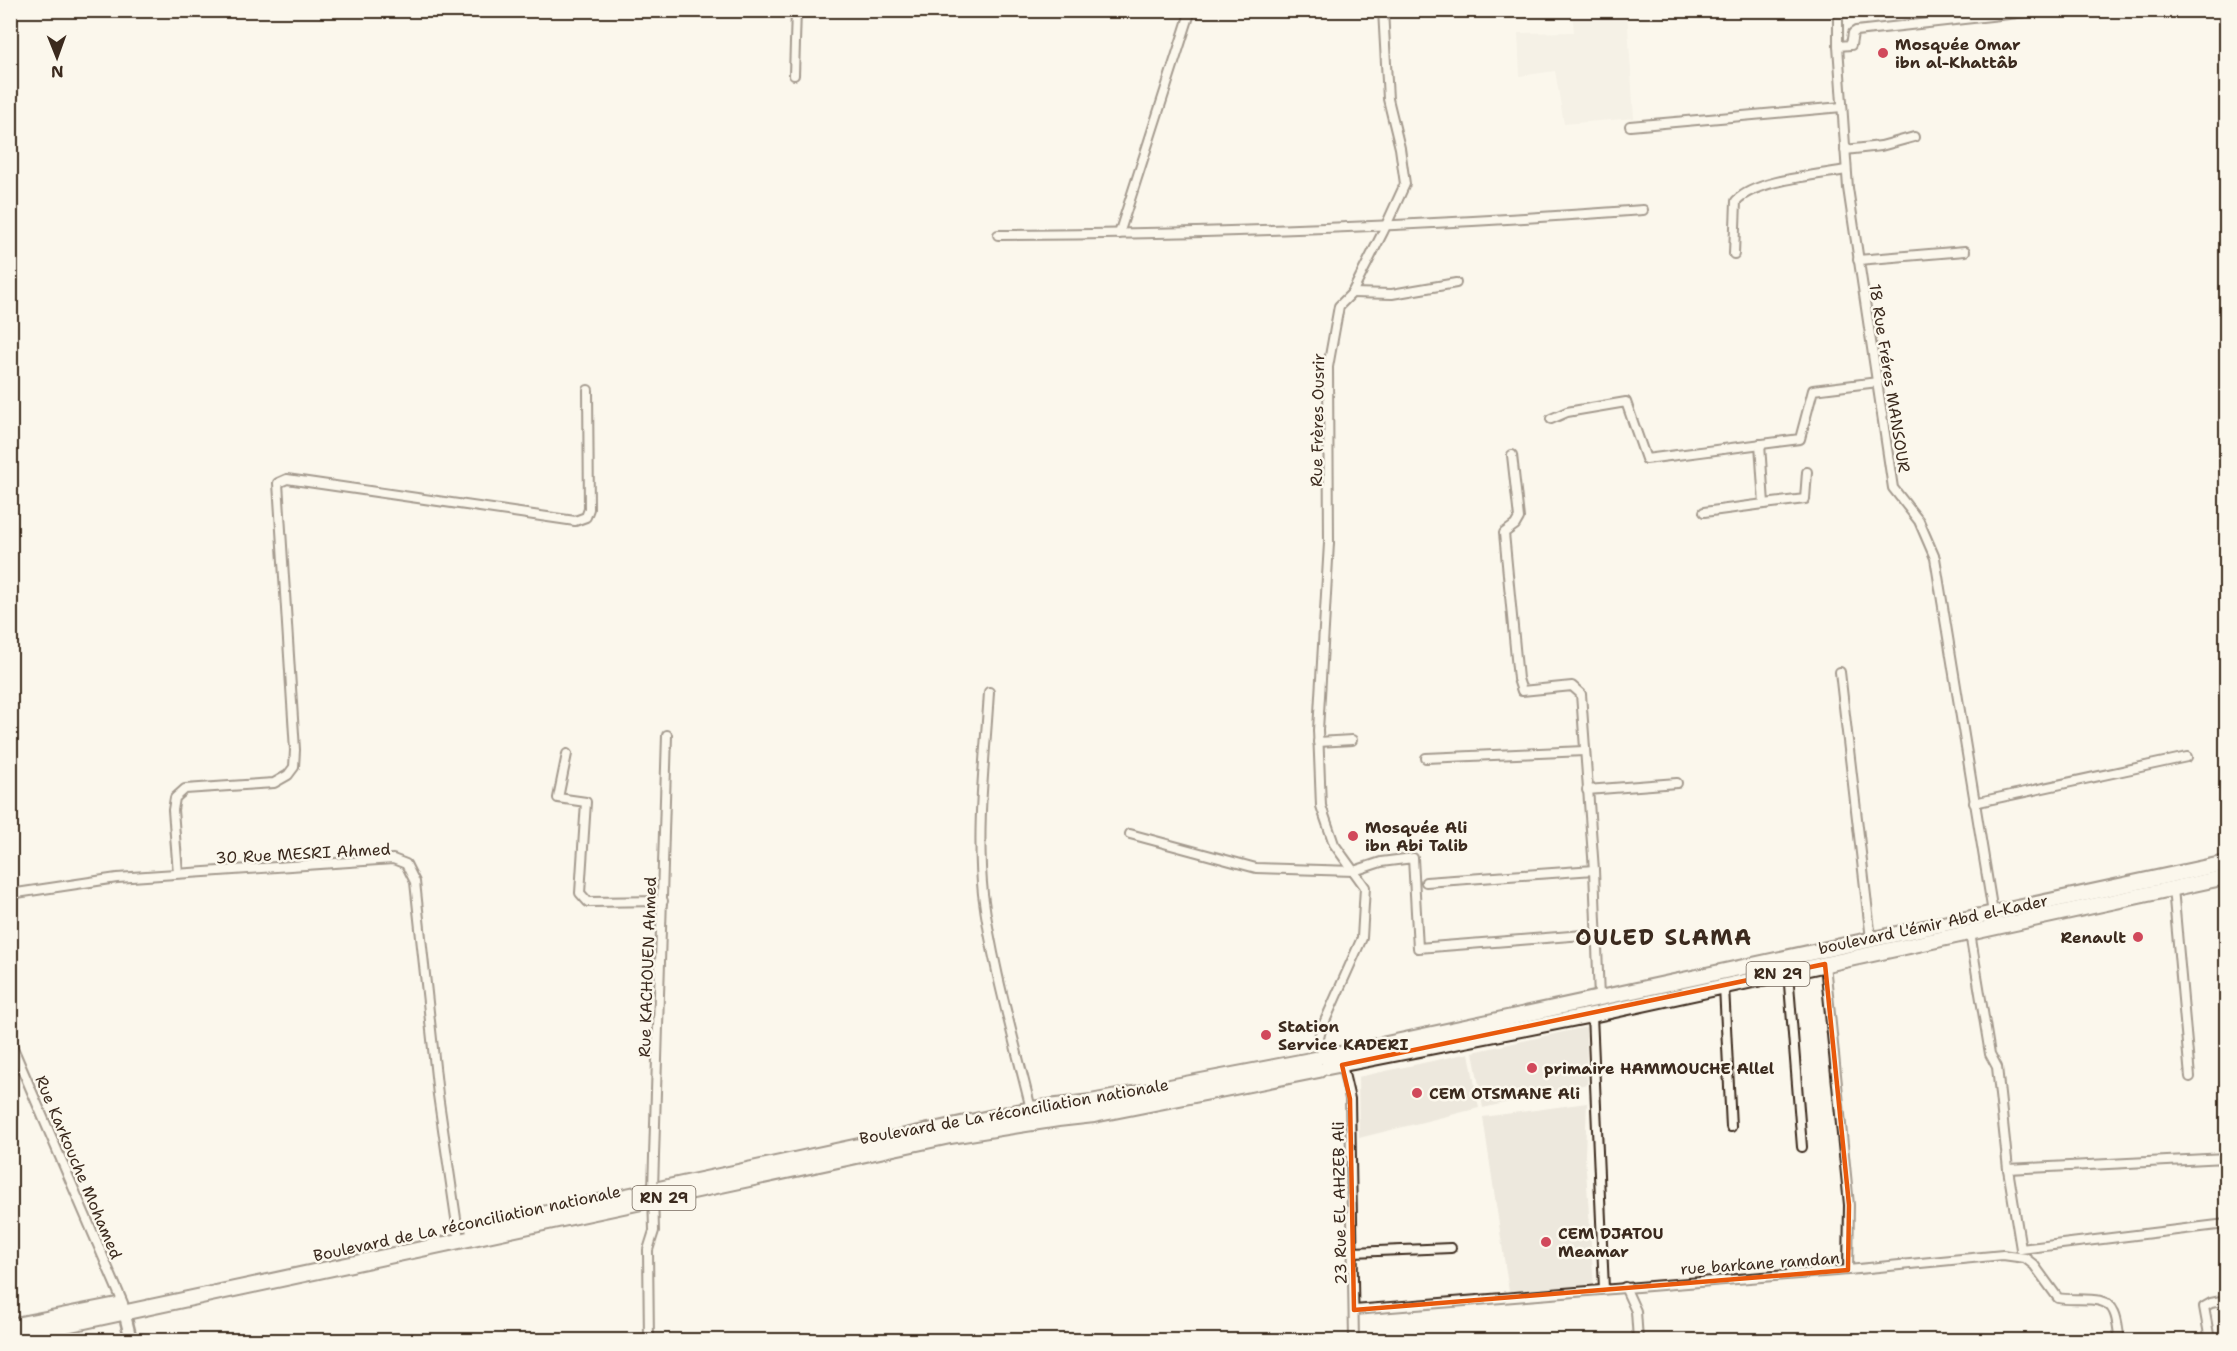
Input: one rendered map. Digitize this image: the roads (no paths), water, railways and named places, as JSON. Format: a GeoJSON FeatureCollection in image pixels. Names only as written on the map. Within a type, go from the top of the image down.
{"type":"FeatureCollection","features":[{"type":"Feature","properties":{"kind":"highway","name":"RN 29"},"geometry":{"type":"LineString","coordinates":[[124,1308],[458,1232],[653,1194],[1031,1109],[1091,1102],[1202,1079],[1326,1062],[1599,998],[2226,863]]}},
{"type":"Feature","properties":{"kind":"highway","name":"boulevard L'émir Abd el-Kader"},"geometry":{"type":"LineString","coordinates":[[1326,1062],[1592,1015],[2226,877]]}},
{"type":"Feature","properties":{"kind":"highway","name":"Boulevard de La réconciliation nationale"},"geometry":{"type":"LineString","coordinates":[[10,1337],[124,1308],[653,1194],[950,1136],[1094,1115],[1326,1062]]}},
{"type":"Feature","properties":{"kind":"highway","name":"Boulevard de La réconciliation nationale"},"geometry":{"type":"LineString","coordinates":[[10,1326],[124,1308]]}},
{"type":"Feature","properties":{"kind":"street"},"geometry":{"type":"LineString","coordinates":[[794,75],[796,10]]}},
{"type":"Feature","properties":{"kind":"street"},"geometry":{"type":"LineString","coordinates":[[1119,234],[1191,10]]}},
{"type":"Feature","properties":{"kind":"street","name":"Rue Frères Ousrir"},"geometry":{"type":"LineString","coordinates":[[1326,1062],[1319,1038],[1362,938],[1365,887],[1334,844],[1321,806],[1318,742],[1329,543],[1328,367],[1339,306],[1352,293],[1405,184],[1400,147],[1388,99],[1383,10]]}},
{"type":"Feature","properties":{"kind":"street","name":"18 Rue Fréres MANSOUR"},"geometry":{"type":"LineString","coordinates":[[1838,10],[1846,170],[1878,382],[1884,438],[1893,488],[1919,520],[1935,558],[1993,914]]}},
{"type":"Feature","properties":{"kind":"street"},"geometry":{"type":"LineString","coordinates":[[1838,46],[1851,45],[1852,33],[1856,31],[2046,10]]}},
{"type":"Feature","properties":{"kind":"street"},"geometry":{"type":"LineString","coordinates":[[1630,126],[1842,107]]}},
{"type":"Feature","properties":{"kind":"street"},"geometry":{"type":"LineString","coordinates":[[1845,150],[1881,146],[1914,137]]}},
{"type":"Feature","properties":{"kind":"street"},"geometry":{"type":"LineString","coordinates":[[1734,254],[1736,201],[1741,195],[1782,180],[1846,170]]}},
{"type":"Feature","properties":{"kind":"street"},"geometry":{"type":"LineString","coordinates":[[998,235],[1119,234],[1386,226],[1643,210]]}},
{"type":"Feature","properties":{"kind":"street"},"geometry":{"type":"LineString","coordinates":[[1858,260],[1965,251]]}},
{"type":"Feature","properties":{"kind":"street"},"geometry":{"type":"LineString","coordinates":[[1352,293],[1392,294],[1456,283]]}},
{"type":"Feature","properties":{"kind":"street"},"geometry":{"type":"LineString","coordinates":[[1551,419],[1567,412],[1626,402],[1646,459],[1800,439],[1813,390],[1878,382]]}},
{"type":"Feature","properties":{"kind":"street"},"geometry":{"type":"LineString","coordinates":[[178,873],[173,810],[175,798],[185,789],[274,783],[288,775],[294,766],[296,750],[278,483],[286,479],[575,521],[586,516],[589,509],[588,390]]}},
{"type":"Feature","properties":{"kind":"street"},"geometry":{"type":"LineString","coordinates":[[1760,444],[1764,504]]}},
{"type":"Feature","properties":{"kind":"street"},"geometry":{"type":"LineString","coordinates":[[1512,455],[1519,518],[1515,525],[1504,533],[1518,679],[1522,691],[1572,686],[1581,694],[1594,870],[1599,998]]}},
{"type":"Feature","properties":{"kind":"street"},"geometry":{"type":"LineString","coordinates":[[1704,512],[1805,499],[1806,472]]}},
{"type":"Feature","properties":{"kind":"street"},"geometry":{"type":"LineString","coordinates":[[1840,672],[1871,939]]}},
{"type":"Feature","properties":{"kind":"street"},"geometry":{"type":"LineString","coordinates":[[989,692],[980,829],[984,894],[996,961],[1031,1109]]}},
{"type":"Feature","properties":{"kind":"street","name":"Rue KACHOUEN Ahmed"},"geometry":{"type":"LineString","coordinates":[[649,1341],[648,1250],[654,1231],[653,1194],[667,735]]}},
{"type":"Feature","properties":{"kind":"street"},"geometry":{"type":"LineString","coordinates":[[1318,742],[1352,740]]}},
{"type":"Feature","properties":{"kind":"street"},"geometry":{"type":"LineString","coordinates":[[1426,758],[1584,751]]}},
{"type":"Feature","properties":{"kind":"street"},"geometry":{"type":"LineString","coordinates":[[567,754],[558,798],[586,802],[580,893],[588,902],[663,901]]}},
{"type":"Feature","properties":{"kind":"street"},"geometry":{"type":"LineString","coordinates":[[1974,803],[2187,757]]}},
{"type":"Feature","properties":{"kind":"street"},"geometry":{"type":"LineString","coordinates":[[1587,790],[1677,783]]}},
{"type":"Feature","properties":{"kind":"street"},"geometry":{"type":"LineString","coordinates":[[1130,834],[1256,867],[1354,871],[1381,862],[1413,858],[1418,948],[1596,934]]}},
{"type":"Feature","properties":{"kind":"street","name":"30 Rue MESRI Ahmed"},"geometry":{"type":"LineString","coordinates":[[10,894],[117,878],[178,873],[393,859],[406,864],[415,882],[438,1095],[458,1232]]}},
{"type":"Feature","properties":{"kind":"street"},"geometry":{"type":"LineString","coordinates":[[1426,882],[1594,870]]}},
{"type":"Feature","properties":{"kind":"street"},"geometry":{"type":"LineString","coordinates":[[2173,888],[2190,1077]]}},
{"type":"Feature","properties":{"kind":"street"},"geometry":{"type":"LineString","coordinates":[[1970,933],[1990,1054],[1997,1067],[2008,1169],[2021,1249],[2226,1224]]}},
{"type":"Feature","properties":{"kind":"street"},"geometry":{"type":"LineString","coordinates":[[1825,964],[1849,1205],[1848,1270]]}},
{"type":"Feature","properties":{"kind":"street"},"geometry":{"type":"LineString","coordinates":[[1788,972],[1802,1147]]}},
{"type":"Feature","properties":{"kind":"street"},"geometry":{"type":"LineString","coordinates":[[1724,986],[1731,1127]]}},
{"type":"Feature","properties":{"kind":"street"},"geometry":{"type":"LineString","coordinates":[[1592,1015],[1604,1288]]}},
{"type":"Feature","properties":{"kind":"street","name":"Rue Karkouche Mohamed"},"geometry":{"type":"LineString","coordinates":[[10,1041],[124,1308]]}},
{"type":"Feature","properties":{"kind":"street","name":"23 Rue EL AHZEB Ali"},"geometry":{"type":"LineString","coordinates":[[1326,1062],[1350,1099],[1354,1341]]}},
{"type":"Feature","properties":{"kind":"street"},"geometry":{"type":"LineString","coordinates":[[2008,1169],[2226,1158]]}},
{"type":"Feature","properties":{"kind":"street"},"geometry":{"type":"LineString","coordinates":[[1353,1252],[1451,1248]]}},
{"type":"Feature","properties":{"kind":"street","name":"rue barkane ramdan"},"geometry":{"type":"LineString","coordinates":[[1354,1310],[1848,1270],[2003,1255],[2025,1258],[2034,1265],[2058,1298],[2070,1301],[2099,1299],[2109,1305],[2115,1313],[2120,1341]]}},
{"type":"Feature","properties":{"kind":"street"},"geometry":{"type":"LineString","coordinates":[[1624,1287],[1636,1311],[1638,1341]]}},
{"type":"Feature","properties":{"kind":"street"},"geometry":{"type":"LineString","coordinates":[[2210,1341],[2204,1307],[2226,1300]]}},
{"type":"Feature","properties":{"kind":"street"},"geometry":{"type":"LineString","coordinates":[[124,1308],[130,1341]]}},
{"type":"Feature","properties":{"kind":"place","name":"Mosquée Omar ibn al-Khattâb"},"geometry":{"type":"Point","coordinates":[1883,53]}},
{"type":"Feature","properties":{"kind":"place","name":"Mosquée Ali ibn Abi Talib"},"geometry":{"type":"Point","coordinates":[1353,836]}},
{"type":"Feature","properties":{"kind":"place","name":"Renault"},"geometry":{"type":"Point","coordinates":[2138,937]}},
{"type":"Feature","properties":{"kind":"place","name":"Station Service KADERI"},"geometry":{"type":"Point","coordinates":[1266,1035]}},
{"type":"Feature","properties":{"kind":"place","name":"primaire HAMMOUCHE Allel"},"geometry":{"type":"Point","coordinates":[1532,1068]}},
{"type":"Feature","properties":{"kind":"place","name":"CEM OTSMANE Ali"},"geometry":{"type":"Point","coordinates":[1417,1093]}},
{"type":"Feature","properties":{"kind":"place","name":"CEM DJATOU Meamar"},"geometry":{"type":"Point","coordinates":[1546,1242]}},
{"type":"Feature","properties":{"kind":"district","name":"OULED SLAMA"},"geometry":{"type":"Point","coordinates":[1664,937]}}]}
